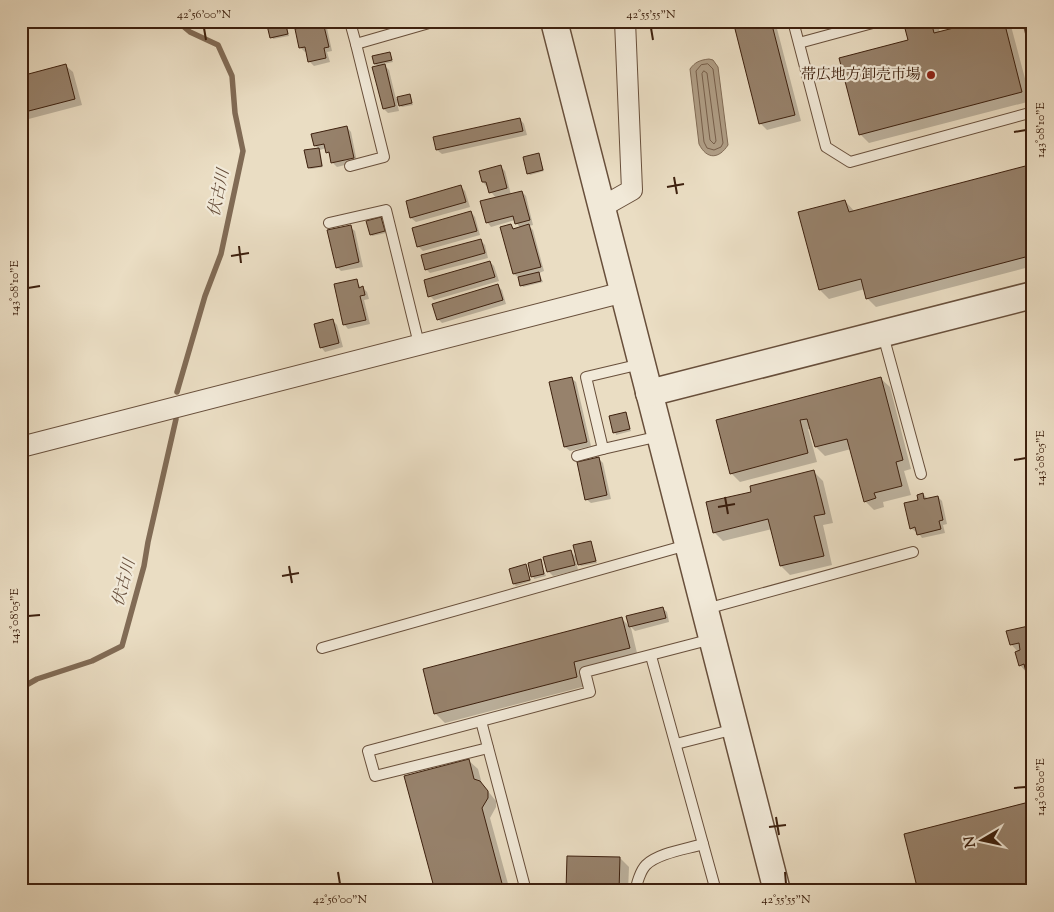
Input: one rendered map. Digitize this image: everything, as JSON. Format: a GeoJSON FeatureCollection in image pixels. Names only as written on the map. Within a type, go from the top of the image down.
{"type":"FeatureCollection","features":[{"type":"Feature","properties":{"kind":"street"},"geometry":{"type":"LineString","coordinates":[[554,21],[777,891]]}},
{"type":"Feature","properties":{"kind":"street"},"geometry":{"type":"LineString","coordinates":[[602,207],[632,190],[624,21]]}},
{"type":"Feature","properties":{"kind":"street"},"geometry":{"type":"LineString","coordinates":[[21,447],[624,292]]}},
{"type":"Feature","properties":{"kind":"street"},"geometry":{"type":"LineString","coordinates":[[649,393],[1033,295]]}},
{"type":"Feature","properties":{"kind":"lane"},"geometry":{"type":"LineString","coordinates":[[348,21],[350,22],[356,44],[384,157],[350,166]]}},
{"type":"Feature","properties":{"kind":"lane"},"geometry":{"type":"LineString","coordinates":[[356,44],[436,21]]}},
{"type":"Feature","properties":{"kind":"lane"},"geometry":{"type":"LineString","coordinates":[[793,21],[826,147],[850,162],[1033,112]]}},
{"type":"Feature","properties":{"kind":"lane"},"geometry":{"type":"LineString","coordinates":[[799,43],[880,21]]}},
{"type":"Feature","properties":{"kind":"lane"},"geometry":{"type":"LineString","coordinates":[[1028,21],[1033,42]]}},
{"type":"Feature","properties":{"kind":"lane"},"geometry":{"type":"LineString","coordinates":[[329,223],[386,210],[419,344]]}},
{"type":"Feature","properties":{"kind":"lane"},"geometry":{"type":"LineString","coordinates":[[883,333],[921,474]]}},
{"type":"Feature","properties":{"kind":"lane"},"geometry":{"type":"LineString","coordinates":[[603,449],[586,377],[642,364]]}},
{"type":"Feature","properties":{"kind":"lane"},"geometry":{"type":"LineString","coordinates":[[577,456],[660,436]]}},
{"type":"Feature","properties":{"kind":"lane"},"geometry":{"type":"LineString","coordinates":[[322,648],[688,545]]}},
{"type":"Feature","properties":{"kind":"lane"},"geometry":{"type":"LineString","coordinates":[[704,609],[912,552]]}},
{"type":"Feature","properties":{"kind":"lane"},"geometry":{"type":"LineString","coordinates":[[488,748],[375,776],[368,751],[590,692],[586,672],[712,638]]}},
{"type":"Feature","properties":{"kind":"lane"},"geometry":{"type":"LineString","coordinates":[[651,656],[716,891]]}},
{"type":"Feature","properties":{"kind":"lane"},"geometry":{"type":"LineString","coordinates":[[481,721],[526,891]]}},
{"type":"Feature","properties":{"kind":"lane"},"geometry":{"type":"LineString","coordinates":[[676,744],[736,728]]}},
{"type":"Feature","properties":{"kind":"lane"},"geometry":{"type":"LineString","coordinates":[[636,891],[636,885],[645,865],[664,855],[703,844]]}},
{"type":"Feature","properties":{"kind":"water"},"geometry":{"type":"Polygon","coordinates":[[[709,59],[713,60],[718,67],[728,145],[721,153],[713,156],[706,153],[699,144],[690,69],[698,62],[709,59]]]}},
{"type":"Feature","properties":{"kind":"building"},"geometry":{"type":"Polygon","coordinates":[[[266,21],[285,21],[288,34],[270,38],[266,21]]]}},
{"type":"Feature","properties":{"kind":"building"},"geometry":{"type":"Polygon","coordinates":[[[733,21],[771,21],[795,115],[759,124],[733,21]]]}},
{"type":"Feature","properties":{"kind":"building","name":"帯広地方卸売市場"},"geometry":{"type":"Polygon","coordinates":[[[903,21],[931,21],[934,33],[981,21],[1004,21],[1022,92],[859,135],[839,58],[908,40],[903,21]]]}},
{"type":"Feature","properties":{"kind":"building"},"geometry":{"type":"Polygon","coordinates":[[[323,22],[329,47],[324,48],[326,58],[308,62],[305,47],[299,48],[295,29],[323,22]]]}},
{"type":"Feature","properties":{"kind":"building"},"geometry":{"type":"Polygon","coordinates":[[[390,52],[392,60],[374,64],[372,56],[390,52]]]}},
{"type":"Feature","properties":{"kind":"building"},"geometry":{"type":"Polygon","coordinates":[[[66,64],[75,99],[21,113],[21,76],[66,64]]]}},
{"type":"Feature","properties":{"kind":"building"},"geometry":{"type":"Polygon","coordinates":[[[385,64],[395,106],[383,109],[372,67],[385,64]]]}},
{"type":"Feature","properties":{"kind":"building"},"geometry":{"type":"Polygon","coordinates":[[[410,94],[412,103],[399,106],[397,97],[410,94]]]}},
{"type":"Feature","properties":{"kind":"building"},"geometry":{"type":"Polygon","coordinates":[[[520,118],[523,131],[436,150],[433,137],[520,118]]]}},
{"type":"Feature","properties":{"kind":"building"},"geometry":{"type":"Polygon","coordinates":[[[347,126],[354,158],[331,163],[329,152],[326,153],[324,144],[314,146],[311,134],[347,126]]]}},
{"type":"Feature","properties":{"kind":"building"},"geometry":{"type":"Polygon","coordinates":[[[319,148],[322,166],[308,168],[304,150],[319,148]]]}},
{"type":"Feature","properties":{"kind":"building"},"geometry":{"type":"Polygon","coordinates":[[[539,153],[543,170],[527,174],[523,157],[539,153]]]}},
{"type":"Feature","properties":{"kind":"building"},"geometry":{"type":"Polygon","coordinates":[[[1033,164],[1033,255],[866,299],[861,279],[819,290],[798,212],[845,200],[849,212],[1033,164]]]}},
{"type":"Feature","properties":{"kind":"building"},"geometry":{"type":"Polygon","coordinates":[[[501,165],[507,188],[489,193],[486,182],[482,182],[479,171],[501,165]]]}},
{"type":"Feature","properties":{"kind":"building"},"geometry":{"type":"Polygon","coordinates":[[[461,185],[466,202],[410,218],[406,201],[461,185]]]}},
{"type":"Feature","properties":{"kind":"building"},"geometry":{"type":"Polygon","coordinates":[[[522,191],[530,220],[515,224],[513,216],[486,223],[480,201],[522,191]]]}},
{"type":"Feature","properties":{"kind":"building"},"geometry":{"type":"Polygon","coordinates":[[[471,211],[477,231],[417,247],[412,228],[471,211]]]}},
{"type":"Feature","properties":{"kind":"building"},"geometry":{"type":"Polygon","coordinates":[[[381,217],[385,231],[370,235],[366,221],[381,217]]]}},
{"type":"Feature","properties":{"kind":"building"},"geometry":{"type":"Polygon","coordinates":[[[511,224],[513,229],[529,224],[541,267],[513,274],[500,227],[511,224]]]}},
{"type":"Feature","properties":{"kind":"building"},"geometry":{"type":"Polygon","coordinates":[[[351,225],[359,262],[336,268],[327,230],[351,225]]]}},
{"type":"Feature","properties":{"kind":"building"},"geometry":{"type":"Polygon","coordinates":[[[481,239],[485,253],[425,270],[421,255],[481,239]]]}},
{"type":"Feature","properties":{"kind":"building"},"geometry":{"type":"Polygon","coordinates":[[[490,261],[495,277],[428,297],[424,280],[490,261]]]}},
{"type":"Feature","properties":{"kind":"building"},"geometry":{"type":"Polygon","coordinates":[[[539,272],[541,281],[520,286],[518,277],[539,272]]]}},
{"type":"Feature","properties":{"kind":"building"},"geometry":{"type":"Polygon","coordinates":[[[357,279],[359,288],[363,286],[365,295],[360,296],[366,320],[343,325],[334,284],[357,279]]]}},
{"type":"Feature","properties":{"kind":"building"},"geometry":{"type":"Polygon","coordinates":[[[498,284],[503,300],[437,320],[432,304],[498,284]]]}},
{"type":"Feature","properties":{"kind":"building"},"geometry":{"type":"Polygon","coordinates":[[[333,319],[339,343],[320,348],[314,324],[333,319]]]}},
{"type":"Feature","properties":{"kind":"building"},"geometry":{"type":"Polygon","coordinates":[[[572,377],[587,442],[564,447],[549,382],[572,377]]]}},
{"type":"Feature","properties":{"kind":"building"},"geometry":{"type":"Polygon","coordinates":[[[881,377],[903,460],[896,462],[902,486],[874,493],[876,498],[864,502],[847,439],[815,447],[807,419],[800,420],[808,453],[730,474],[716,420],[881,377]]]}},
{"type":"Feature","properties":{"kind":"building"},"geometry":{"type":"Polygon","coordinates":[[[626,412],[630,429],[613,433],[609,416],[626,412]]]}},
{"type":"Feature","properties":{"kind":"building"},"geometry":{"type":"Polygon","coordinates":[[[599,457],[607,495],[585,500],[577,462],[599,457]]]}},
{"type":"Feature","properties":{"kind":"building"},"geometry":{"type":"Polygon","coordinates":[[[814,470],[825,514],[814,516],[824,556],[780,566],[768,519],[713,533],[706,502],[751,492],[750,486],[814,470]]]}},
{"type":"Feature","properties":{"kind":"building"},"geometry":{"type":"Polygon","coordinates":[[[923,493],[924,499],[938,496],[943,520],[939,521],[941,529],[917,535],[915,527],[910,529],[904,503],[918,500],[917,495],[923,493]]]}},
{"type":"Feature","properties":{"kind":"building"},"geometry":{"type":"Polygon","coordinates":[[[591,541],[596,561],[578,565],[573,545],[591,541]]]}},
{"type":"Feature","properties":{"kind":"building"},"geometry":{"type":"Polygon","coordinates":[[[571,550],[575,565],[547,572],[543,557],[571,550]]]}},
{"type":"Feature","properties":{"kind":"building"},"geometry":{"type":"Polygon","coordinates":[[[541,559],[544,574],[531,577],[528,563],[541,559]]]}},
{"type":"Feature","properties":{"kind":"building"},"geometry":{"type":"Polygon","coordinates":[[[526,564],[530,580],[513,584],[509,569],[526,564]]]}},
{"type":"Feature","properties":{"kind":"building"},"geometry":{"type":"Polygon","coordinates":[[[663,607],[666,618],[629,627],[626,616],[663,607]]]}},
{"type":"Feature","properties":{"kind":"building"},"geometry":{"type":"Polygon","coordinates":[[[622,617],[630,648],[574,662],[577,677],[434,714],[423,669],[622,617]]]}},
{"type":"Feature","properties":{"kind":"building"},"geometry":{"type":"Polygon","coordinates":[[[1033,625],[1033,674],[1027,676],[1024,664],[1019,666],[1015,652],[1020,650],[1019,643],[1010,645],[1006,631],[1033,625]]]}},
{"type":"Feature","properties":{"kind":"building"},"geometry":{"type":"Polygon","coordinates":[[[469,759],[474,779],[480,781],[488,791],[488,798],[482,808],[504,891],[435,891],[404,776],[469,759]]]}},
{"type":"Feature","properties":{"kind":"building"},"geometry":{"type":"Polygon","coordinates":[[[1033,801],[1033,887],[1020,891],[918,891],[904,834],[1033,801]]]}},
{"type":"Feature","properties":{"kind":"building"},"geometry":{"type":"Polygon","coordinates":[[[567,856],[620,857],[619,891],[566,891],[567,856]]]}},
{"type":"Feature","properties":{"kind":"waterway","name":"伏古川"},"geometry":{"type":"LineString","coordinates":[[177,21],[190,32],[218,45],[232,76],[235,113],[243,151],[221,254],[205,296],[177,392]]}},
{"type":"Feature","properties":{"kind":"waterway","name":"伏古川"},"geometry":{"type":"LineString","coordinates":[[21,688],[37,679],[92,661],[122,646],[144,566],[176,419]]}},
{"type":"Feature","properties":{"kind":"place","name":"帯広地方卸売市場"},"geometry":{"type":"Point","coordinates":[931,75]}}]}
